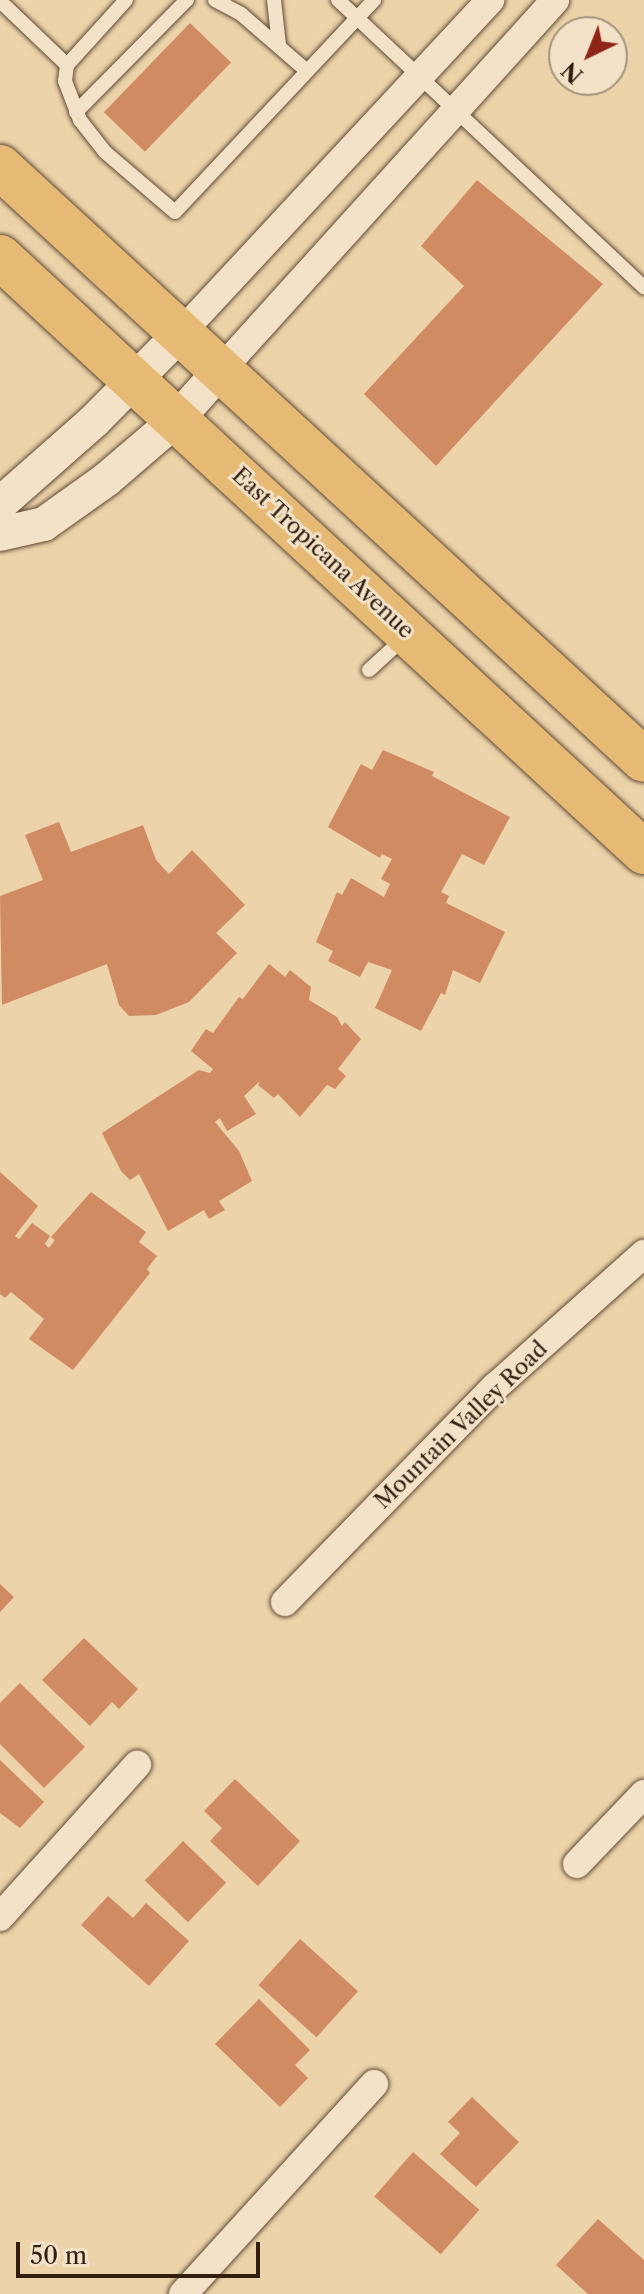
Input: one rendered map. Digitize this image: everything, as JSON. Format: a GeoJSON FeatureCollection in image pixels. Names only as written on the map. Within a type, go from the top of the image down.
{"type":"FeatureCollection","features":[{"type":"Feature","properties":{"kind":"main road"},"geometry":{"type":"LineString","coordinates":[[0,167],[644,760]]}},
{"type":"Feature","properties":{"kind":"main road","name":"East Tropicana Avenue"},"geometry":{"type":"LineString","coordinates":[[0,257],[644,852]]}},
{"type":"Feature","properties":{"kind":"street"},"geometry":{"type":"LineString","coordinates":[[0,504],[136,380],[490,0]]}},
{"type":"Feature","properties":{"kind":"street"},"geometry":{"type":"LineString","coordinates":[[0,534],[44,524],[177,419],[555,0]]}},
{"type":"Feature","properties":{"kind":"street","name":"Mountain Valley Road"},"geometry":{"type":"LineString","coordinates":[[285,1602],[495,1387],[644,1254]]}},
{"type":"Feature","properties":{"kind":"street"},"geometry":{"type":"LineString","coordinates":[[0,1917],[137,1765]]}},
{"type":"Feature","properties":{"kind":"street"},"geometry":{"type":"LineString","coordinates":[[577,1864],[644,1794]]}},
{"type":"Feature","properties":{"kind":"street"},"geometry":{"type":"LineString","coordinates":[[183,2294],[374,2084]]}},
{"type":"Feature","properties":{"kind":"lane"},"geometry":{"type":"LineString","coordinates":[[126,0],[67,65],[65,81],[76,112],[105,152],[175,212],[374,0]]}},
{"type":"Feature","properties":{"kind":"lane"},"geometry":{"type":"LineString","coordinates":[[76,112],[187,0]]}},
{"type":"Feature","properties":{"kind":"lane"},"geometry":{"type":"LineString","coordinates":[[215,0],[279,45],[307,71]]}},
{"type":"Feature","properties":{"kind":"lane"},"geometry":{"type":"LineString","coordinates":[[274,0],[279,45]]}},
{"type":"Feature","properties":{"kind":"lane"},"geometry":{"type":"LineString","coordinates":[[338,0],[644,287]]}},
{"type":"Feature","properties":{"kind":"lane"},"geometry":{"type":"LineString","coordinates":[[0,1],[67,65]]}},
{"type":"Feature","properties":{"kind":"lane"},"geometry":{"type":"LineString","coordinates":[[369,670],[410,633]]}},
{"type":"Feature","properties":{"kind":"building"},"geometry":{"type":"Polygon","coordinates":[[[190,23],[231,63],[145,152],[104,112],[190,23]]]}},
{"type":"Feature","properties":{"kind":"building"},"geometry":{"type":"Polygon","coordinates":[[[477,180],[603,284],[436,466],[364,394],[464,286],[421,246],[477,180]]]}},
{"type":"Feature","properties":{"kind":"building"},"geometry":{"type":"Polygon","coordinates":[[[383,750],[434,772],[432,776],[510,817],[484,865],[462,854],[441,892],[449,896],[446,903],[505,932],[480,983],[453,970],[445,995],[441,993],[421,1031],[375,1008],[392,970],[368,962],[360,977],[328,961],[333,951],[316,942],[337,892],[342,895],[351,878],[384,897],[390,884],[381,879],[392,859],[382,854],[380,858],[328,827],[361,764],[372,770],[383,750]]]}},
{"type":"Feature","properties":{"kind":"building"},"geometry":{"type":"Polygon","coordinates":[[[59,822],[71,852],[143,825],[156,860],[169,874],[192,850],[245,905],[216,933],[237,953],[189,1002],[156,1015],[129,1016],[119,1005],[107,964],[2,1005],[0,896],[43,880],[25,835],[59,822]]]}},
{"type":"Feature","properties":{"kind":"building"},"geometry":{"type":"Polygon","coordinates":[[[269,964],[285,977],[290,970],[311,987],[309,1000],[337,1017],[342,1026],[345,1022],[361,1039],[338,1069],[346,1076],[335,1089],[327,1085],[300,1117],[278,1094],[274,1098],[258,1085],[260,1081],[244,1096],[256,1114],[227,1131],[220,1118],[215,1122],[239,1151],[252,1181],[219,1201],[225,1210],[209,1219],[204,1210],[168,1231],[139,1174],[130,1180],[121,1171],[102,1133],[199,1070],[210,1073],[213,1069],[191,1051],[206,1029],[213,1033],[239,997],[243,999],[269,964]]]}},
{"type":"Feature","properties":{"kind":"building"},"geometry":{"type":"Polygon","coordinates":[[[0,1172],[38,1206],[15,1236],[19,1239],[32,1223],[50,1236],[45,1244],[49,1248],[55,1240],[51,1237],[91,1192],[146,1232],[139,1242],[157,1256],[147,1269],[150,1273],[73,1370],[29,1339],[44,1319],[11,1292],[5,1298],[0,1294],[0,1172]]]}},
{"type":"Feature","properties":{"kind":"building"},"geometry":{"type":"Polygon","coordinates":[[[0,1584],[14,1597],[0,1612],[0,1584]]]}},
{"type":"Feature","properties":{"kind":"building"},"geometry":{"type":"Polygon","coordinates":[[[84,1638],[138,1689],[119,1709],[112,1702],[90,1726],[42,1680],[84,1638]]]}},
{"type":"Feature","properties":{"kind":"building"},"geometry":{"type":"Polygon","coordinates":[[[20,1683],[85,1747],[44,1788],[0,1744],[0,1703],[20,1683]]]}},
{"type":"Feature","properties":{"kind":"building"},"geometry":{"type":"Polygon","coordinates":[[[0,1760],[44,1802],[20,1828],[0,1813],[0,1760]]]}},
{"type":"Feature","properties":{"kind":"building"},"geometry":{"type":"Polygon","coordinates":[[[235,1779],[300,1841],[258,1886],[210,1841],[222,1828],[204,1811],[235,1779]]]}},
{"type":"Feature","properties":{"kind":"building"},"geometry":{"type":"Polygon","coordinates":[[[183,1841],[226,1883],[188,1922],[145,1881],[183,1841]]]}},
{"type":"Feature","properties":{"kind":"building"},"geometry":{"type":"Polygon","coordinates":[[[108,1896],[133,1918],[146,1903],[189,1941],[149,1986],[81,1925],[108,1896]]]}},
{"type":"Feature","properties":{"kind":"building"},"geometry":{"type":"Polygon","coordinates":[[[300,1939],[358,1991],[316,2037],[259,1985],[300,1939]]]}},
{"type":"Feature","properties":{"kind":"building"},"geometry":{"type":"Polygon","coordinates":[[[259,1999],[310,2050],[295,2065],[308,2078],[280,2107],[215,2044],[259,1999]]]}},
{"type":"Feature","properties":{"kind":"building"},"geometry":{"type":"Polygon","coordinates":[[[472,2097],[519,2142],[476,2187],[440,2154],[460,2133],[448,2122],[472,2097]]]}},
{"type":"Feature","properties":{"kind":"building"},"geometry":{"type":"Polygon","coordinates":[[[413,2152],[479,2210],[441,2254],[374,2197],[413,2152]]]}},
{"type":"Feature","properties":{"kind":"building"},"geometry":{"type":"Polygon","coordinates":[[[598,2219],[644,2260],[644,2294],[588,2294],[556,2265],[598,2219]]]}}]}
